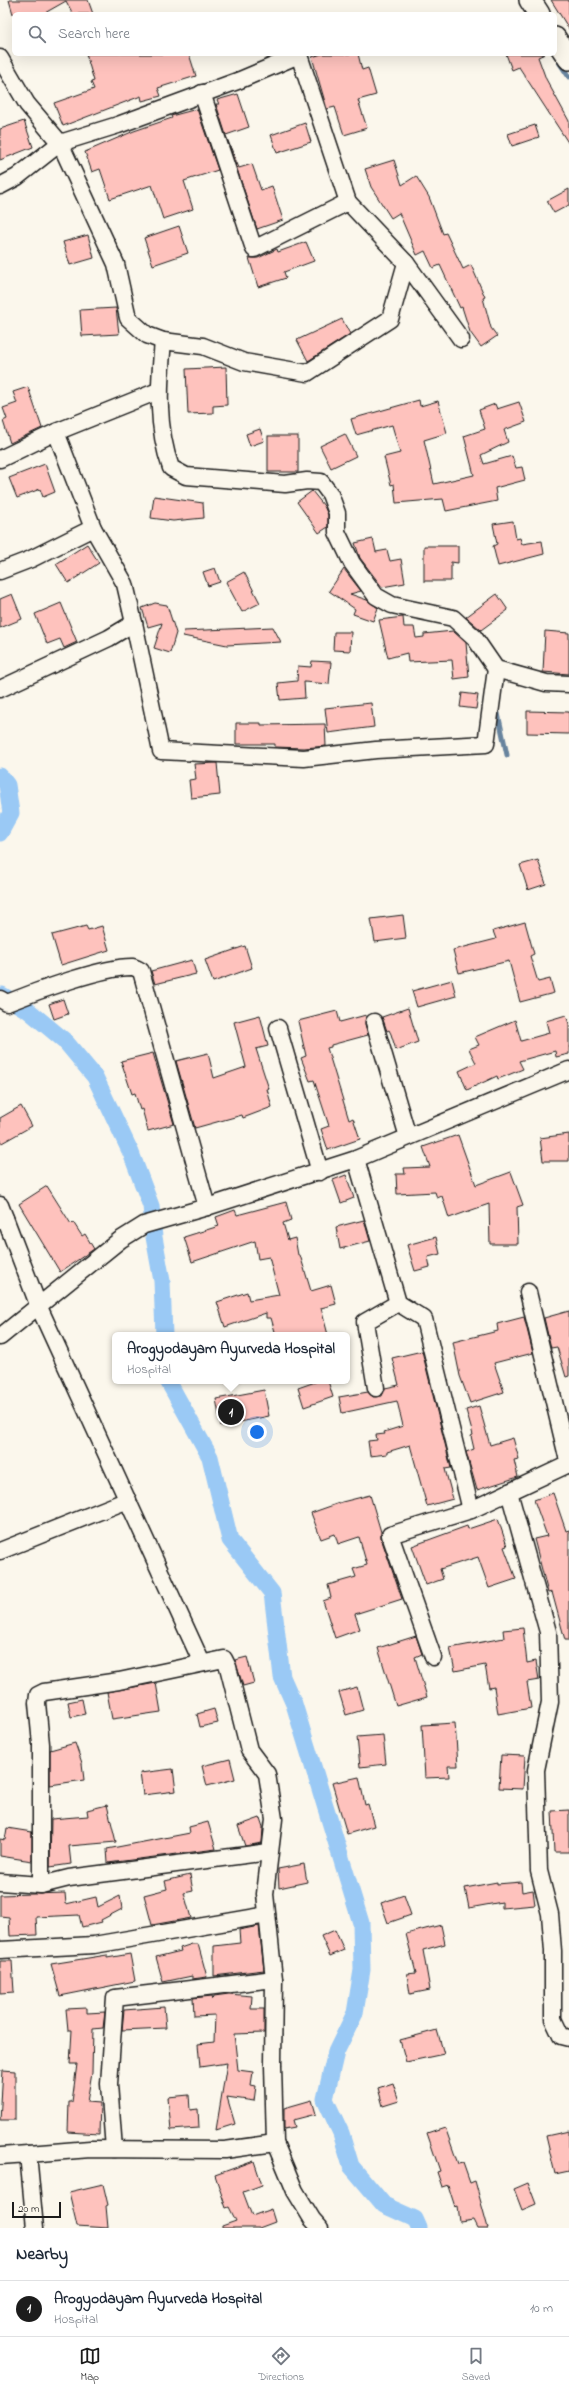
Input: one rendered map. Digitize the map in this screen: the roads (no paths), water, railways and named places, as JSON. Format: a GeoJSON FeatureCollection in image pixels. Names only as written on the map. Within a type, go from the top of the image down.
{"type":"FeatureCollection","features":[{"type":"Feature","properties":{"kind":"street"},"geometry":{"type":"LineString","coordinates":[[530,0],[538,12]]}},
{"type":"Feature","properties":{"kind":"street"},"geometry":{"type":"LineString","coordinates":[[0,186],[16,177],[60,143],[118,125],[296,56]]}},
{"type":"Feature","properties":{"kind":"street"},"geometry":{"type":"LineString","coordinates":[[299,56],[348,202],[406,263],[461,339]]}},
{"type":"Feature","properties":{"kind":"street"},"geometry":{"type":"LineString","coordinates":[[0,58],[27,104],[60,143],[116,264],[128,318],[147,335],[164,341],[203,346],[244,362],[307,373],[390,319],[406,263]]}},
{"type":"Feature","properties":{"kind":"street"},"geometry":{"type":"LineString","coordinates":[[202,93],[254,249],[348,202]]}},
{"type":"Feature","properties":{"kind":"street"},"geometry":{"type":"LineString","coordinates":[[164,341],[158,391],[164,450],[171,468],[186,476],[285,484],[307,481],[321,482],[330,494],[336,512],[337,532],[352,564],[376,596],[392,605],[453,618],[474,637],[496,669],[546,683],[569,684]]}},
{"type":"Feature","properties":{"kind":"street"},"geometry":{"type":"LineString","coordinates":[[0,459],[56,432],[158,391]]}},
{"type":"Feature","properties":{"kind":"street"},"geometry":{"type":"LineString","coordinates":[[56,432],[93,528],[125,584],[161,751],[304,758],[376,750],[486,744],[496,669]]}},
{"type":"Feature","properties":{"kind":"street"},"geometry":{"type":"LineString","coordinates":[[0,571],[31,559],[93,528]]}},
{"type":"Feature","properties":{"kind":"street"},"geometry":{"type":"LineString","coordinates":[[0,689],[109,638],[134,623]]}},
{"type":"Feature","properties":{"kind":"street"},"geometry":{"type":"LineString","coordinates":[[3,1001],[97,974],[135,967],[141,971],[207,1207]]}},
{"type":"Feature","properties":{"kind":"street"},"geometry":{"type":"LineString","coordinates":[[374,1022],[408,1137]]}},
{"type":"Feature","properties":{"kind":"street"},"geometry":{"type":"LineString","coordinates":[[278,1028],[320,1172]]}},
{"type":"Feature","properties":{"kind":"street"},"geometry":{"type":"LineString","coordinates":[[0,1337],[120,1240],[144,1225],[320,1172],[356,1159],[569,1070]]}},
{"type":"Feature","properties":{"kind":"street"},"geometry":{"type":"LineString","coordinates":[[356,1159],[398,1303],[424,1319],[471,1510]]}},
{"type":"Feature","properties":{"kind":"street"},"geometry":{"type":"LineString","coordinates":[[2,1215],[39,1307],[202,1663]]}},
{"type":"Feature","properties":{"kind":"street"},"geometry":{"type":"LineString","coordinates":[[432,1657],[390,1535],[471,1510],[569,1464],[528,1292]]}},
{"type":"Feature","properties":{"kind":"street"},"geometry":{"type":"LineString","coordinates":[[376,1388],[366,1322],[398,1303]]}},
{"type":"Feature","properties":{"kind":"street"},"geometry":{"type":"LineString","coordinates":[[509,1492],[548,1632],[550,1702],[536,1770],[539,1871],[550,1914],[553,2019],[562,2036],[569,2038]]}},
{"type":"Feature","properties":{"kind":"street"},"geometry":{"type":"LineString","coordinates":[[0,1552],[128,1500]]}},
{"type":"Feature","properties":{"kind":"street"},"geometry":{"type":"LineString","coordinates":[[41,1885],[42,1744],[37,1703],[38,1695],[44,1692],[119,1681],[224,1658],[228,1667],[249,1750],[267,1774],[274,1819],[273,1840],[269,1852],[265,1894],[274,1979],[273,2065],[275,2142],[295,2191],[312,2220],[320,2228]]}},
{"type":"Feature","properties":{"kind":"street"},"geometry":{"type":"LineString","coordinates":[[0,1882],[41,1885],[69,1878],[269,1852]]}},
{"type":"Feature","properties":{"kind":"street"},"geometry":{"type":"LineString","coordinates":[[0,1950],[94,1945],[267,1915]]}},
{"type":"Feature","properties":{"kind":"street"},"geometry":{"type":"LineString","coordinates":[[114,2149],[109,2084],[114,1998],[274,1979]]}},
{"type":"Feature","properties":{"kind":"street"},"geometry":{"type":"LineString","coordinates":[[0,2156],[114,2149],[225,2150],[275,2142]]}},
{"type":"Feature","properties":{"kind":"street"},"geometry":{"type":"LineString","coordinates":[[28,2154],[36,2228]]}},
{"type":"Feature","properties":{"kind":"waterway"},"geometry":{"type":"LineString","coordinates":[[559,62],[569,77]]}},
{"type":"Feature","properties":{"kind":"waterway"},"geometry":{"type":"LineString","coordinates":[[497,709],[507,755]]}},
{"type":"Feature","properties":{"kind":"waterway"},"geometry":{"type":"LineString","coordinates":[[0,776],[7,785],[11,813],[0,833]]}},
{"type":"Feature","properties":{"kind":"waterway"},"geometry":{"type":"LineString","coordinates":[[2,995],[29,1011],[65,1041],[95,1077],[131,1153],[151,1206],[154,1237],[162,1281],[164,1332]]}},
{"type":"Feature","properties":{"kind":"waterway"},"geometry":{"type":"LineString","coordinates":[[170,1384],[210,1457],[230,1540],[272,1593],[282,1677],[294,1704],[361,1923],[362,1970],[355,2013],[336,2052],[325,2099],[341,2133],[351,2166],[384,2205],[415,2219],[419,2228]]}},
{"type":"Feature","properties":{"kind":"place","name":"Arogyodayam Ayurveda Hospital"},"geometry":{"type":"Point","coordinates":[231,1412]}}]}
